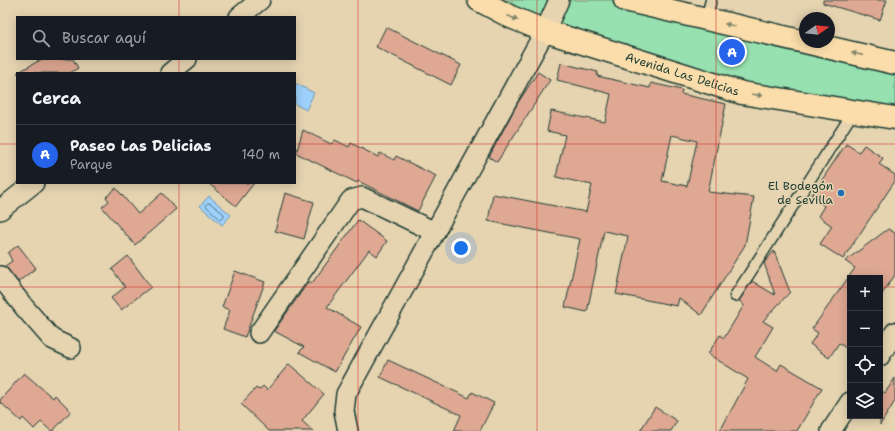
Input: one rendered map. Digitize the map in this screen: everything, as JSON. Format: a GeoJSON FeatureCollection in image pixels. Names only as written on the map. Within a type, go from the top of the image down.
{"type":"FeatureCollection","features":[{"type":"Feature","properties":{"kind":"main road","name":"Avenida Las Delicias"},"geometry":{"type":"LineString","coordinates":[[479,0],[511,17],[545,31],[742,93],[895,118]]}},
{"type":"Feature","properties":{"kind":"main road"},"geometry":{"type":"LineString","coordinates":[[625,0],[708,9],[895,62]]}},
{"type":"Feature","properties":{"kind":"street"},"geometry":{"type":"LineString","coordinates":[[240,16],[260,0]]}},
{"type":"Feature","properties":{"kind":"street"},"geometry":{"type":"LineString","coordinates":[[348,431],[344,411],[346,394],[545,31],[559,0]]}},
{"type":"Feature","properties":{"kind":"street"},"geometry":{"type":"LineString","coordinates":[[171,72],[186,60]]}},
{"type":"Feature","properties":{"kind":"street"},"geometry":{"type":"LineString","coordinates":[[0,210],[33,184]]}},
{"type":"Feature","properties":{"kind":"street"},"geometry":{"type":"LineString","coordinates":[[259,333],[351,200],[362,197],[435,232]]}},
{"type":"Feature","properties":{"kind":"street"},"geometry":{"type":"LineString","coordinates":[[0,276],[24,307],[52,339],[71,348]]}},
{"type":"Feature","properties":{"kind":"street"},"geometry":{"type":"LineString","coordinates":[[883,351],[895,332]]}},
{"type":"Feature","properties":{"kind":"street"},"geometry":{"type":"LineString","coordinates":[[831,431],[847,407]]}},
{"type":"Feature","properties":{"kind":"lane"},"geometry":{"type":"LineString","coordinates":[[735,296],[854,111]]}},
{"type":"Feature","properties":{"kind":"green space"},"geometry":{"type":"Polygon","coordinates":[[[479,0],[625,0],[799,40],[799,48],[834,48],[895,62],[895,118],[742,93],[479,0]]]}},
{"type":"Feature","properties":{"kind":"water"},"geometry":{"type":"Polygon","coordinates":[[[296,84],[314,93],[306,110],[296,105],[296,84]]]}},
{"type":"Feature","properties":{"kind":"water"},"geometry":{"type":"Polygon","coordinates":[[[209,196],[231,215],[222,225],[200,206],[209,196]]]}},
{"type":"Feature","properties":{"kind":"building"},"geometry":{"type":"Polygon","coordinates":[[[823,0],[887,0],[880,20],[823,3],[823,0]]]}},
{"type":"Feature","properties":{"kind":"building"},"geometry":{"type":"Polygon","coordinates":[[[386,27],[461,65],[451,85],[376,47],[386,27]]]}},
{"type":"Feature","properties":{"kind":"building"},"geometry":{"type":"Polygon","coordinates":[[[40,60],[74,60],[78,68],[72,72],[19,72],[40,60]]]}},
{"type":"Feature","properties":{"kind":"building"},"geometry":{"type":"Polygon","coordinates":[[[561,63],[598,72],[597,76],[650,88],[651,83],[682,90],[681,94],[726,104],[708,192],[754,197],[745,245],[701,315],[679,298],[677,306],[616,294],[628,236],[604,231],[587,312],[565,307],[580,239],[488,221],[493,194],[586,212],[592,185],[556,177],[565,135],[547,131],[551,111],[605,122],[611,94],[557,80],[561,63]],[[672,135],[662,181],[687,186],[697,141],[672,135]]]}},
{"type":"Feature","properties":{"kind":"building"},"geometry":{"type":"Polygon","coordinates":[[[538,72],[550,80],[497,162],[489,157],[517,104],[538,72]]]}},
{"type":"Feature","properties":{"kind":"building"},"geometry":{"type":"Polygon","coordinates":[[[303,130],[331,144],[335,140],[349,147],[351,143],[378,157],[380,153],[394,160],[396,156],[436,176],[418,211],[358,181],[357,183],[296,153],[303,130]]]}},
{"type":"Feature","properties":{"kind":"building"},"geometry":{"type":"Polygon","coordinates":[[[846,144],[859,152],[864,145],[883,158],[879,164],[895,175],[895,181],[843,259],[820,244],[832,226],[818,216],[824,206],[811,196],[846,144]]]}},
{"type":"Feature","properties":{"kind":"building"},"geometry":{"type":"Polygon","coordinates":[[[209,184],[253,184],[236,206],[209,184]]]}},
{"type":"Feature","properties":{"kind":"building"},"geometry":{"type":"Polygon","coordinates":[[[116,188],[138,214],[162,193],[176,209],[135,245],[102,207],[109,201],[106,197],[116,188]]]}},
{"type":"Feature","properties":{"kind":"building"},"geometry":{"type":"Polygon","coordinates":[[[285,193],[314,202],[304,239],[275,231],[285,193]]]}},
{"type":"Feature","properties":{"kind":"building"},"geometry":{"type":"Polygon","coordinates":[[[358,220],[387,241],[377,256],[369,250],[327,307],[361,327],[335,372],[299,352],[304,347],[274,331],[309,281],[312,283],[358,220]]]}},
{"type":"Feature","properties":{"kind":"building"},"geometry":{"type":"Polygon","coordinates":[[[888,229],[895,233],[895,275],[883,293],[883,275],[850,275],[855,268],[845,261],[888,229]]]}},
{"type":"Feature","properties":{"kind":"building"},"geometry":{"type":"Polygon","coordinates":[[[18,245],[36,268],[18,282],[5,266],[12,261],[8,253],[18,245]]]}},
{"type":"Feature","properties":{"kind":"building"},"geometry":{"type":"Polygon","coordinates":[[[774,251],[790,292],[763,321],[773,327],[755,357],[777,371],[781,364],[822,388],[797,431],[720,431],[748,379],[708,354],[720,335],[724,338],[744,305],[739,301],[752,281],[775,295],[764,263],[774,251]]]}},
{"type":"Feature","properties":{"kind":"building"},"geometry":{"type":"Polygon","coordinates":[[[128,256],[151,287],[121,310],[111,298],[125,287],[112,269],[128,256]]]}},
{"type":"Feature","properties":{"kind":"building"},"geometry":{"type":"Polygon","coordinates":[[[235,271],[265,282],[245,337],[223,329],[230,310],[222,307],[235,271]]]}},
{"type":"Feature","properties":{"kind":"building"},"geometry":{"type":"Polygon","coordinates":[[[847,279],[847,349],[839,343],[829,358],[810,344],[818,333],[812,329],[847,279]]]}},
{"type":"Feature","properties":{"kind":"building"},"geometry":{"type":"Polygon","coordinates":[[[388,360],[469,398],[472,392],[494,403],[480,431],[454,431],[461,415],[380,377],[388,360]]]}},
{"type":"Feature","properties":{"kind":"building"},"geometry":{"type":"Polygon","coordinates":[[[289,364],[324,394],[302,421],[313,431],[269,431],[241,404],[256,388],[259,390],[263,386],[267,390],[289,364]]]}},
{"type":"Feature","properties":{"kind":"building"},"geometry":{"type":"Polygon","coordinates":[[[24,373],[53,398],[55,395],[71,411],[53,431],[41,422],[34,429],[23,418],[21,421],[0,402],[0,400],[24,373]]]}},
{"type":"Feature","properties":{"kind":"building"},"geometry":{"type":"Polygon","coordinates":[[[895,378],[895,401],[880,425],[880,419],[883,419],[883,392],[885,393],[895,378]]]}},
{"type":"Feature","properties":{"kind":"building"},"geometry":{"type":"Polygon","coordinates":[[[655,407],[677,421],[671,431],[640,431],[655,407]]]}},
{"type":"Feature","properties":{"kind":"place","name":"Paseo Las Delicias"},"geometry":{"type":"Point","coordinates":[732,52]}},
{"type":"Feature","properties":{"kind":"place","name":"El Bodegón de Sevilla"},"geometry":{"type":"Point","coordinates":[841,193]}}]}
